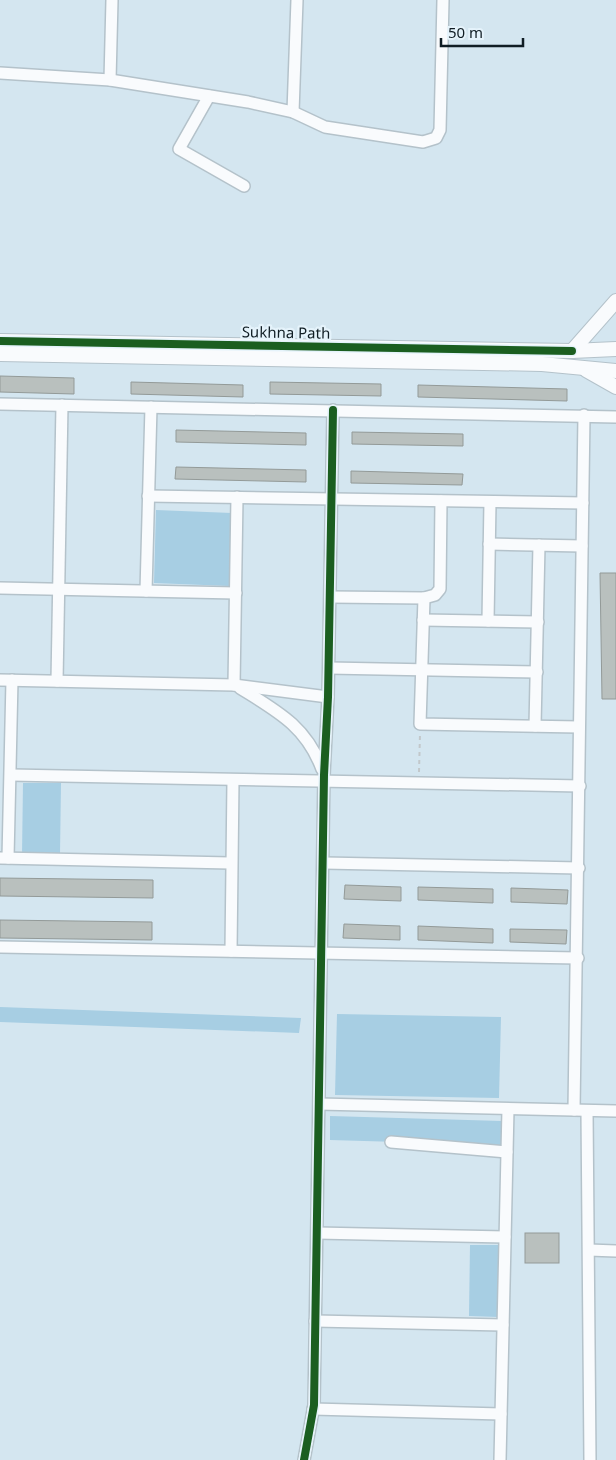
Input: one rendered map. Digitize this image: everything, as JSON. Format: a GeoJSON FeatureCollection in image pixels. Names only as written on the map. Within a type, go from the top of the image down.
{"type":"FeatureCollection","features":[{"type":"Feature","properties":{"kind":"main road"},"geometry":{"type":"LineString","coordinates":[[572,351],[616,301]]}},
{"type":"Feature","properties":{"kind":"main road","name":"Sukhna Path"},"geometry":{"type":"LineString","coordinates":[[0,341],[572,351],[616,349]]}},
{"type":"Feature","properties":{"kind":"main road","name":"Sukhna Path"},"geometry":{"type":"LineString","coordinates":[[0,354],[542,364],[616,371]]}},
{"type":"Feature","properties":{"kind":"main road"},"geometry":{"type":"LineString","coordinates":[[583,368],[616,387]]}},
{"type":"Feature","properties":{"kind":"street"},"geometry":{"type":"LineString","coordinates":[[110,80],[112,0]]}},
{"type":"Feature","properties":{"kind":"street"},"geometry":{"type":"LineString","coordinates":[[293,112],[297,0]]}},
{"type":"Feature","properties":{"kind":"street"},"geometry":{"type":"LineString","coordinates":[[0,73],[110,80],[209,96],[293,112],[325,127],[423,142],[436,138],[440,130],[444,0]]}},
{"type":"Feature","properties":{"kind":"street"},"geometry":{"type":"LineString","coordinates":[[209,96],[180,149],[244,186]]}},
{"type":"Feature","properties":{"kind":"street"},"geometry":{"type":"LineString","coordinates":[[0,404],[616,417]]}},
{"type":"Feature","properties":{"kind":"street"},"geometry":{"type":"LineString","coordinates":[[58,681],[62,405]]}},
{"type":"Feature","properties":{"kind":"street"},"geometry":{"type":"LineString","coordinates":[[146,591],[151,407]]}},
{"type":"Feature","properties":{"kind":"street"},"geometry":{"type":"LineString","coordinates":[[304,1460],[313,1409],[323,953],[324,778],[329,668],[333,410]]}},
{"type":"Feature","properties":{"kind":"street"},"geometry":{"type":"LineString","coordinates":[[574,1110],[578,958],[579,727],[584,415]]}},
{"type":"Feature","properties":{"kind":"street"},"geometry":{"type":"LineString","coordinates":[[148,496],[582,503]]}},
{"type":"Feature","properties":{"kind":"street"},"geometry":{"type":"LineString","coordinates":[[234,685],[237,497]]}},
{"type":"Feature","properties":{"kind":"street"},"geometry":{"type":"LineString","coordinates":[[330,597],[424,598],[435,595],[440,589],[441,501]]}},
{"type":"Feature","properties":{"kind":"street"},"geometry":{"type":"LineString","coordinates":[[488,621],[490,502]]}},
{"type":"Feature","properties":{"kind":"street"},"geometry":{"type":"LineString","coordinates":[[489,544],[582,546]]}},
{"type":"Feature","properties":{"kind":"street"},"geometry":{"type":"LineString","coordinates":[[535,726],[539,545]]}},
{"type":"Feature","properties":{"kind":"street"},"geometry":{"type":"LineString","coordinates":[[0,588],[236,593]]}},
{"type":"Feature","properties":{"kind":"street"},"geometry":{"type":"LineString","coordinates":[[424,598],[420,724],[579,727]]}},
{"type":"Feature","properties":{"kind":"street"},"geometry":{"type":"LineString","coordinates":[[423,620],[538,622]]}},
{"type":"Feature","properties":{"kind":"street"},"geometry":{"type":"LineString","coordinates":[[329,668],[537,672]]}},
{"type":"Feature","properties":{"kind":"street"},"geometry":{"type":"LineString","coordinates":[[230,863],[4,858],[11,776],[6,680],[234,685],[328,697]]}},
{"type":"Feature","properties":{"kind":"street"},"geometry":{"type":"LineString","coordinates":[[234,685],[266,704],[296,726],[314,748],[324,778]]}},
{"type":"Feature","properties":{"kind":"street"},"geometry":{"type":"LineString","coordinates":[[11,776],[233,780],[324,778],[418,783],[580,786]]}},
{"type":"Feature","properties":{"kind":"street"},"geometry":{"type":"LineString","coordinates":[[231,951],[230,863],[233,780]]}},
{"type":"Feature","properties":{"kind":"street"},"geometry":{"type":"LineString","coordinates":[[324,863],[579,868]]}},
{"type":"Feature","properties":{"kind":"street"},"geometry":{"type":"LineString","coordinates":[[0,946],[578,958]]}},
{"type":"Feature","properties":{"kind":"street"},"geometry":{"type":"LineString","coordinates":[[319,1104],[616,1111]]}},
{"type":"Feature","properties":{"kind":"street"},"geometry":{"type":"LineString","coordinates":[[500,1460],[508,1108]]}},
{"type":"Feature","properties":{"kind":"street"},"geometry":{"type":"LineString","coordinates":[[587,1111],[590,1460]]}},
{"type":"Feature","properties":{"kind":"street"},"geometry":{"type":"LineString","coordinates":[[391,1142],[507,1152]]}},
{"type":"Feature","properties":{"kind":"street"},"geometry":{"type":"LineString","coordinates":[[316,1233],[505,1237]]}},
{"type":"Feature","properties":{"kind":"street"},"geometry":{"type":"LineString","coordinates":[[589,1250],[616,1251]]}},
{"type":"Feature","properties":{"kind":"street"},"geometry":{"type":"LineString","coordinates":[[315,1321],[503,1325]]}},
{"type":"Feature","properties":{"kind":"street"},"geometry":{"type":"LineString","coordinates":[[313,1409],[501,1414]]}},
{"type":"Feature","properties":{"kind":"path"},"geometry":{"type":"LineString","coordinates":[[418,783],[420,724]]}},
{"type":"Feature","properties":{"kind":"shaded area"},"geometry":{"type":"Polygon","coordinates":[[[156,510],[232,513],[229,586],[154,583],[156,510]]]}},
{"type":"Feature","properties":{"kind":"shaded area"},"geometry":{"type":"Polygon","coordinates":[[[23,783],[61,783],[60,854],[22,855],[23,783]]]}},
{"type":"Feature","properties":{"kind":"shaded area"},"geometry":{"type":"Polygon","coordinates":[[[0,1007],[301,1018],[299,1033],[0,1022],[0,1007]]]}},
{"type":"Feature","properties":{"kind":"shaded area"},"geometry":{"type":"Polygon","coordinates":[[[337,1014],[501,1017],[499,1098],[335,1095],[337,1014]]]}},
{"type":"Feature","properties":{"kind":"shaded area"},"geometry":{"type":"Polygon","coordinates":[[[330,1116],[502,1121],[501,1145],[330,1140],[330,1116]]]}},
{"type":"Feature","properties":{"kind":"shaded area"},"geometry":{"type":"Polygon","coordinates":[[[470,1245],[498,1245],[498,1317],[469,1316],[470,1245]]]}},
{"type":"Feature","properties":{"kind":"building"},"geometry":{"type":"Polygon","coordinates":[[[0,376],[74,378],[74,394],[0,392],[0,376]]]}},
{"type":"Feature","properties":{"kind":"building"},"geometry":{"type":"Polygon","coordinates":[[[131,382],[243,385],[243,397],[131,394],[131,382]]]}},
{"type":"Feature","properties":{"kind":"building"},"geometry":{"type":"Polygon","coordinates":[[[270,382],[381,384],[381,396],[270,394],[270,382]]]}},
{"type":"Feature","properties":{"kind":"building"},"geometry":{"type":"Polygon","coordinates":[[[418,385],[567,389],[567,401],[418,397],[418,385]]]}},
{"type":"Feature","properties":{"kind":"building"},"geometry":{"type":"Polygon","coordinates":[[[176,430],[306,433],[306,445],[176,442],[176,430]]]}},
{"type":"Feature","properties":{"kind":"building"},"geometry":{"type":"Polygon","coordinates":[[[352,432],[463,434],[463,446],[352,444],[352,432]]]}},
{"type":"Feature","properties":{"kind":"building"},"geometry":{"type":"Polygon","coordinates":[[[176,467],[306,470],[306,482],[175,479],[176,467]]]}},
{"type":"Feature","properties":{"kind":"building"},"geometry":{"type":"Polygon","coordinates":[[[351,471],[463,474],[462,485],[351,483],[351,471]]]}},
{"type":"Feature","properties":{"kind":"building"},"geometry":{"type":"Polygon","coordinates":[[[600,573],[616,573],[616,699],[602,699],[600,573]]]}},
{"type":"Feature","properties":{"kind":"building"},"geometry":{"type":"Polygon","coordinates":[[[0,878],[153,880],[153,898],[0,896],[0,878]]]}},
{"type":"Feature","properties":{"kind":"building"},"geometry":{"type":"Polygon","coordinates":[[[345,885],[401,887],[401,901],[344,899],[345,885]]]}},
{"type":"Feature","properties":{"kind":"building"},"geometry":{"type":"Polygon","coordinates":[[[418,887],[493,889],[493,903],[418,900],[418,887]]]}},
{"type":"Feature","properties":{"kind":"building"},"geometry":{"type":"Polygon","coordinates":[[[511,888],[568,890],[567,904],[511,902],[511,888]]]}},
{"type":"Feature","properties":{"kind":"building"},"geometry":{"type":"Polygon","coordinates":[[[0,920],[152,922],[152,940],[0,938],[0,920]]]}},
{"type":"Feature","properties":{"kind":"building"},"geometry":{"type":"Polygon","coordinates":[[[344,924],[400,926],[400,940],[343,938],[344,924]]]}},
{"type":"Feature","properties":{"kind":"building"},"geometry":{"type":"Polygon","coordinates":[[[418,926],[493,929],[493,943],[418,940],[418,926]]]}},
{"type":"Feature","properties":{"kind":"building"},"geometry":{"type":"Polygon","coordinates":[[[510,929],[567,930],[566,944],[510,942],[510,929]]]}},
{"type":"Feature","properties":{"kind":"building"},"geometry":{"type":"Polygon","coordinates":[[[525,1233],[559,1233],[559,1263],[525,1263],[525,1233]]]}},
{"type":"Feature","properties":{"kind":"cycle path"},"geometry":{"type":"LineString","coordinates":[[0,341],[572,351]]}},
{"type":"Feature","properties":{"kind":"cycle path"},"geometry":{"type":"LineString","coordinates":[[304,1460],[314,1405],[324,775],[328,697],[333,410]]}}]}
